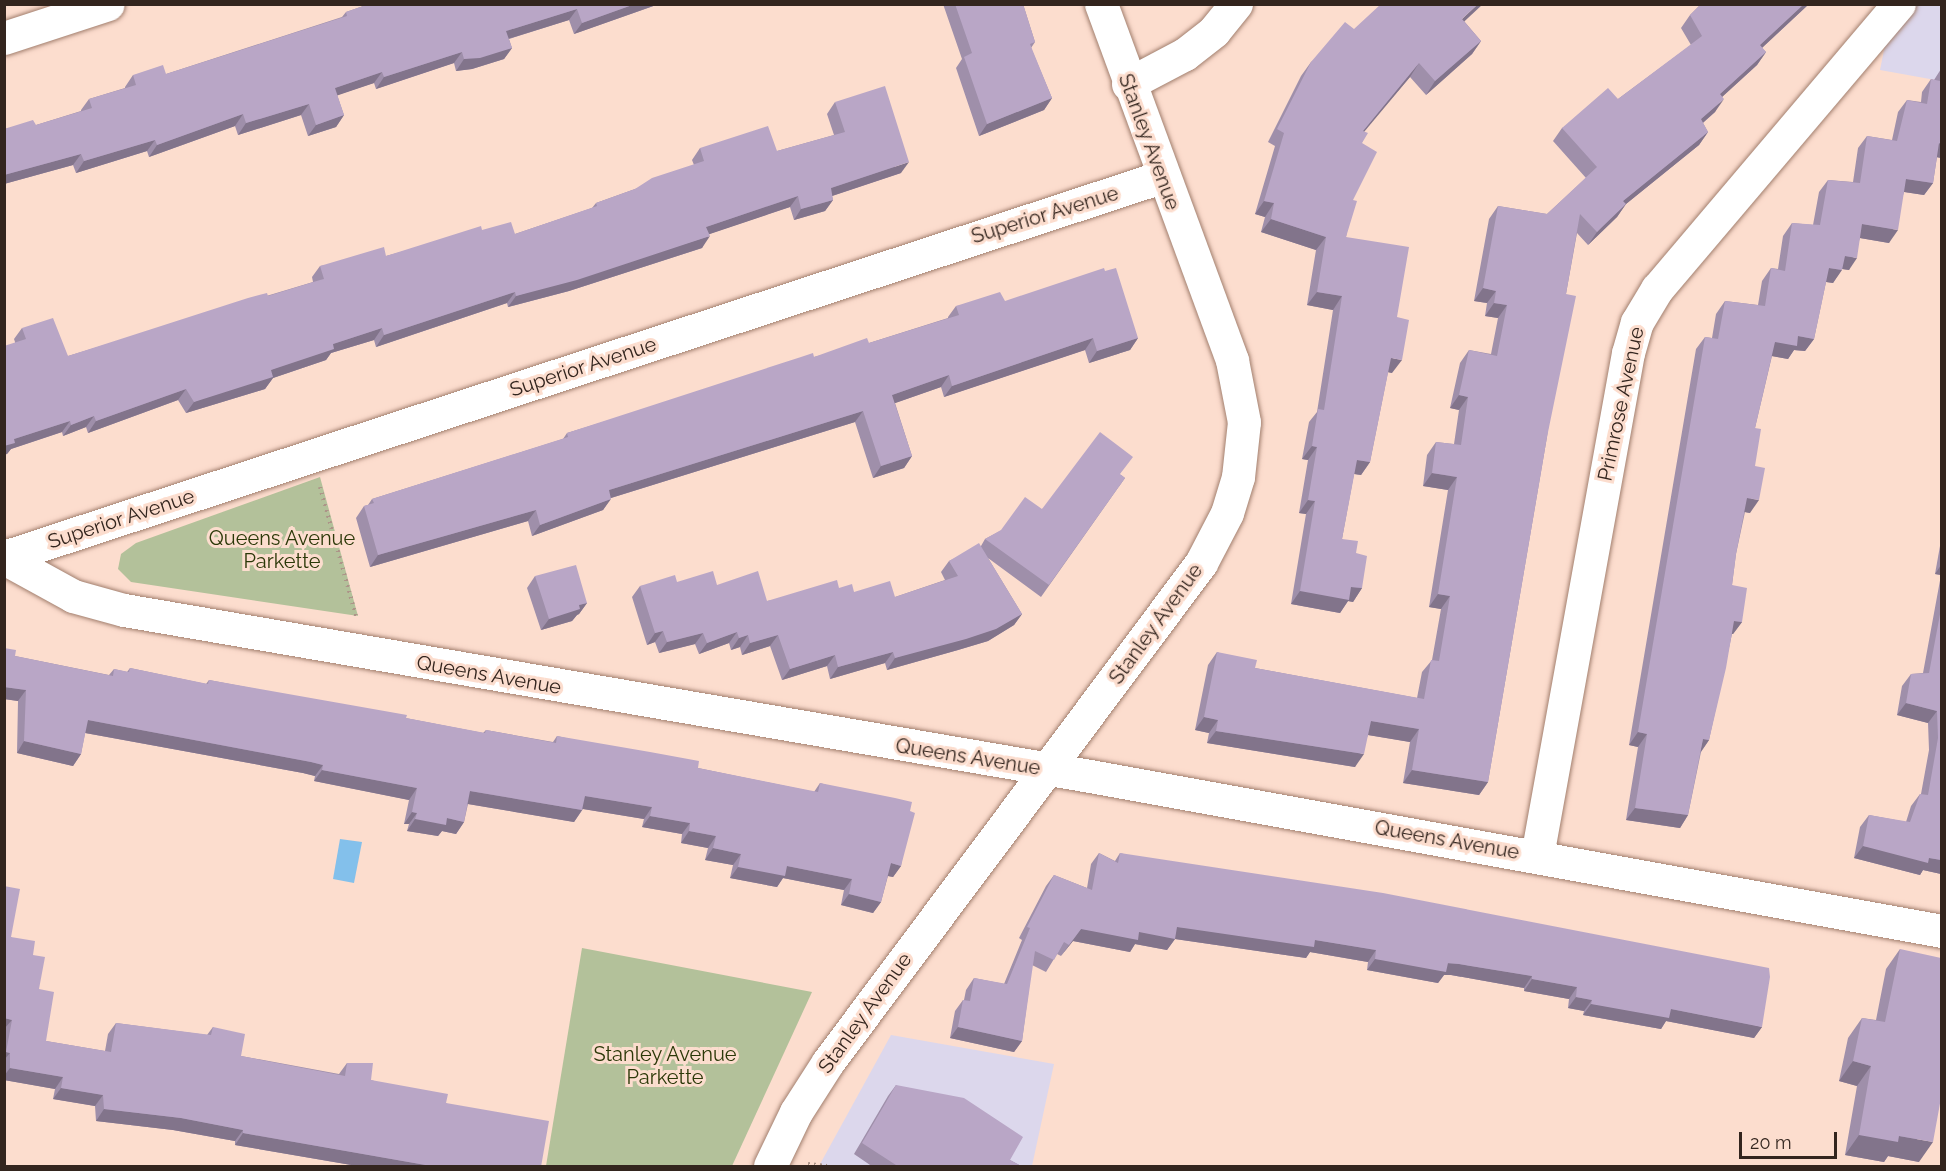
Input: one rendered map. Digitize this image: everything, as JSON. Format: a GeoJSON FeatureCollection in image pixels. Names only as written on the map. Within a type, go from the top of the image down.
{"type":"FeatureCollection","features":[{"type":"Feature","properties":{"kind":"street"},"geometry":{"type":"LineString","coordinates":[[4,38],[108,4]]}},
{"type":"Feature","properties":{"kind":"street","name":"Stanley Avenue"},"geometry":{"type":"LineString","coordinates":[[770,1167],[796,1112],[828,1062],[1201,563],[1227,513],[1238,477],[1244,422],[1234,370],[1161,177],[1101,4]]}},
{"type":"Feature","properties":{"kind":"street"},"geometry":{"type":"LineString","coordinates":[[1128,84],[1185,54],[1214,31],[1236,4]]}},
{"type":"Feature","properties":{"kind":"street","name":"Primrose Avenue"},"geometry":{"type":"LineString","coordinates":[[1536,856],[1628,353],[1636,322],[1657,289],[1899,4]]}},
{"type":"Feature","properties":{"kind":"street","name":"Superior Avenue"},"geometry":{"type":"LineString","coordinates":[[4,558],[1161,177]]}},
{"type":"Feature","properties":{"kind":"street","name":"Queens Avenue"},"geometry":{"type":"LineString","coordinates":[[4,558],[73,596],[114,607],[366,654],[1536,856],[1941,931]]}},
{"type":"Feature","properties":{"kind":"path"},"geometry":{"type":"LineString","coordinates":[[311,457],[366,654]]}},
{"type":"Feature","properties":{"kind":"shaded area"},"geometry":{"type":"Polygon","coordinates":[[[1893,5],[1941,5],[1941,81],[1880,70],[1893,5]]]}},
{"type":"Feature","properties":{"kind":"shaded area"},"geometry":{"type":"Polygon","coordinates":[[[891,1035],[1054,1064],[1032,1166],[819,1166],[891,1035]]]}},
{"type":"Feature","properties":{"kind":"green space","name":"Queens Avenue Parkette"},"geometry":{"type":"Polygon","coordinates":[[[320,477],[358,616],[131,582],[118,569],[121,554],[136,543],[320,477]]]}},
{"type":"Feature","properties":{"kind":"green space","name":"Stanley Avenue Parkette"},"geometry":{"type":"Polygon","coordinates":[[[582,948],[812,992],[732,1166],[546,1166],[582,948]]]}},
{"type":"Feature","properties":{"kind":"water"},"geometry":{"type":"Polygon","coordinates":[[[340,839],[362,842],[354,883],[333,879],[340,839]]]}},
{"type":"Feature","properties":{"kind":"building"},"geometry":{"type":"Polygon","coordinates":[[[369,4],[635,4],[582,23],[577,9],[506,31],[512,48],[480,58],[464,59],[462,52],[384,77],[382,72],[335,88],[344,115],[316,125],[309,104],[246,123],[243,114],[157,145],[155,140],[84,161],[81,154],[4,175],[4,129],[33,120],[36,125],[92,108],[89,99],[136,85],[133,75],[163,65],[166,74],[347,16],[346,12],[369,4]]]}},
{"type":"Feature","properties":{"kind":"building"},"geometry":{"type":"Polygon","coordinates":[[[955,4],[1023,4],[1035,42],[1030,44],[1052,98],[987,124],[964,57],[972,53],[955,4]]]}},
{"type":"Feature","properties":{"kind":"building"},"geometry":{"type":"Polygon","coordinates":[[[1381,4],[1478,4],[1462,19],[1481,41],[1435,81],[1419,63],[1363,131],[1368,133],[1362,143],[1377,152],[1353,200],[1357,201],[1346,237],[1409,247],[1397,317],[1409,320],[1402,360],[1391,358],[1370,462],[1357,460],[1342,539],[1358,541],[1356,553],[1367,556],[1362,588],[1351,587],[1349,600],[1300,591],[1315,501],[1308,500],[1317,447],[1312,446],[1318,409],[1324,410],[1342,296],[1317,292],[1326,237],[1271,219],[1274,203],[1264,201],[1284,133],[1277,129],[1311,62],[1345,22],[1354,29],[1381,4]]]}},
{"type":"Feature","properties":{"kind":"building"},"geometry":{"type":"Polygon","coordinates":[[[1701,4],[1804,4],[1760,45],[1766,52],[1720,94],[1724,99],[1701,119],[1708,132],[1623,201],[1626,204],[1597,232],[1580,214],[1566,294],[1576,296],[1547,437],[1488,782],[1412,770],[1419,729],[1371,721],[1364,754],[1216,731],[1218,720],[1204,717],[1217,652],[1257,660],[1255,668],[1424,699],[1431,660],[1439,661],[1450,596],[1438,594],[1457,477],[1432,473],[1436,442],[1461,445],[1468,397],[1459,395],[1469,350],[1497,356],[1507,305],[1494,303],[1496,291],[1483,288],[1498,206],[1547,214],[1597,167],[1562,128],[1608,88],[1618,99],[1702,36],[1690,15],[1701,4]]]}},
{"type":"Feature","properties":{"kind":"building"},"geometry":{"type":"Polygon","coordinates":[[[1941,73],[1941,144],[1939,143],[1933,183],[1906,179],[1898,230],[1862,224],[1857,258],[1845,256],[1842,270],[1829,268],[1814,339],[1798,336],[1797,346],[1775,342],[1755,428],[1761,429],[1755,466],[1765,468],[1759,500],[1747,498],[1732,585],[1747,588],[1742,622],[1734,621],[1726,668],[1709,740],[1703,739],[1688,815],[1635,808],[1647,734],[1638,732],[1705,337],[1718,339],[1725,301],[1765,306],[1771,268],[1785,271],[1792,223],[1820,225],[1828,180],[1860,183],[1867,136],[1897,141],[1907,100],[1927,104],[1931,79],[1940,81],[1941,73]]]}},
{"type":"Feature","properties":{"kind":"building"},"geometry":{"type":"Polygon","coordinates":[[[885,86],[909,162],[831,188],[833,200],[801,209],[798,196],[706,227],[710,236],[577,280],[516,296],[515,292],[384,335],[382,328],[333,344],[334,349],[271,370],[273,377],[194,402],[186,389],[96,421],[94,416],[71,425],[70,421],[14,439],[15,443],[4,446],[4,346],[26,339],[22,328],[53,318],[68,356],[248,298],[267,293],[268,296],[324,279],[320,266],[384,247],[386,256],[481,226],[482,230],[511,222],[515,234],[597,206],[596,203],[635,189],[652,178],[704,161],[700,148],[768,126],[777,151],[845,132],[835,102],[885,86]]]}},
{"type":"Feature","properties":{"kind":"building"},"geometry":{"type":"Polygon","coordinates":[[[1104,268],[1105,271],[1116,268],[1138,338],[1097,351],[1093,338],[952,386],[949,375],[892,395],[912,456],[881,466],[863,411],[609,490],[611,499],[540,525],[536,510],[378,555],[364,506],[374,503],[372,499],[568,437],[567,433],[813,353],[814,357],[867,338],[869,343],[959,315],[956,306],[1000,292],[1005,301],[1104,268]]]}},
{"type":"Feature","properties":{"kind":"building"},"geometry":{"type":"Polygon","coordinates":[[[1100,432],[1133,457],[1120,474],[1125,478],[1049,585],[985,539],[1001,530],[1025,497],[1042,509],[1100,432]]]}},
{"type":"Feature","properties":{"kind":"building"},"geometry":{"type":"Polygon","coordinates":[[[979,543],[1022,614],[996,629],[966,639],[895,658],[893,652],[838,667],[835,655],[790,669],[778,635],[750,643],[748,635],[739,638],[737,632],[707,643],[703,633],[667,642],[663,631],[655,633],[640,586],[675,575],[677,582],[713,571],[717,585],[758,571],[767,601],[837,580],[839,588],[852,584],[854,592],[890,581],[895,597],[958,576],[949,561],[979,543]]]}},
{"type":"Feature","properties":{"kind":"building"},"geometry":{"type":"Polygon","coordinates":[[[576,565],[587,603],[579,605],[580,609],[549,619],[535,576],[576,565]]]}},
{"type":"Feature","properties":{"kind":"building"},"geometry":{"type":"Polygon","coordinates":[[[1941,609],[1941,860],[1929,858],[1928,863],[1863,846],[1869,815],[1910,822],[1920,794],[1928,795],[1938,738],[1937,711],[1906,703],[1911,674],[1929,673],[1941,609]]]}},
{"type":"Feature","properties":{"kind":"building"},"geometry":{"type":"Polygon","coordinates":[[[4,648],[16,650],[15,656],[113,676],[114,669],[129,672],[130,668],[208,684],[209,680],[407,715],[406,718],[485,733],[486,730],[556,743],[557,736],[650,752],[699,761],[698,768],[818,792],[820,783],[895,798],[912,802],[910,811],[915,813],[901,866],[891,863],[881,902],[849,894],[852,879],[787,866],[785,876],[738,867],[741,854],[713,848],[716,836],[689,831],[690,823],[650,816],[652,807],[585,796],[582,810],[470,791],[464,822],[447,818],[446,825],[415,819],[417,813],[412,812],[417,788],[322,770],[323,765],[311,762],[88,720],[81,754],[24,741],[26,690],[4,687],[4,648]]]}},
{"type":"Feature","properties":{"kind":"building"},"geometry":{"type":"Polygon","coordinates":[[[1099,853],[1118,863],[1120,853],[1383,893],[1769,968],[1770,977],[1762,1027],[1671,1009],[1669,1018],[1591,1004],[1592,1000],[1576,997],[1577,987],[1532,979],[1532,976],[1448,963],[1446,972],[1375,959],[1376,950],[1315,940],[1314,947],[1177,927],[1175,939],[1139,932],[1138,940],[1081,929],[1069,945],[1064,942],[1054,960],[1035,951],[1022,1041],[958,1027],[963,1000],[970,1001],[974,978],[1007,984],[1030,928],[1027,927],[1054,875],[1092,890],[1099,853]]]}},
{"type":"Feature","properties":{"kind":"building"},"geometry":{"type":"Polygon","coordinates":[[[4,886],[20,889],[11,937],[35,941],[33,955],[45,957],[39,989],[54,992],[46,1041],[111,1052],[116,1023],[211,1035],[213,1027],[245,1034],[241,1056],[345,1076],[347,1063],[373,1063],[371,1080],[448,1094],[446,1103],[549,1121],[541,1167],[437,1167],[243,1133],[243,1130],[181,1118],[104,1109],[103,1095],[61,1088],[63,1077],[10,1068],[10,1053],[6,1052],[12,1020],[4,1018],[4,886]]]}},
{"type":"Feature","properties":{"kind":"building"},"geometry":{"type":"Polygon","coordinates":[[[1900,949],[1941,958],[1941,1098],[1933,1142],[1899,1136],[1898,1142],[1859,1135],[1871,1066],[1853,1061],[1862,1018],[1885,1022],[1900,949]]]}},
{"type":"Feature","properties":{"kind":"building"},"geometry":{"type":"Polygon","coordinates":[[[896,1085],[964,1098],[1023,1137],[1010,1160],[1023,1167],[899,1167],[862,1143],[896,1085]]]}}]}
